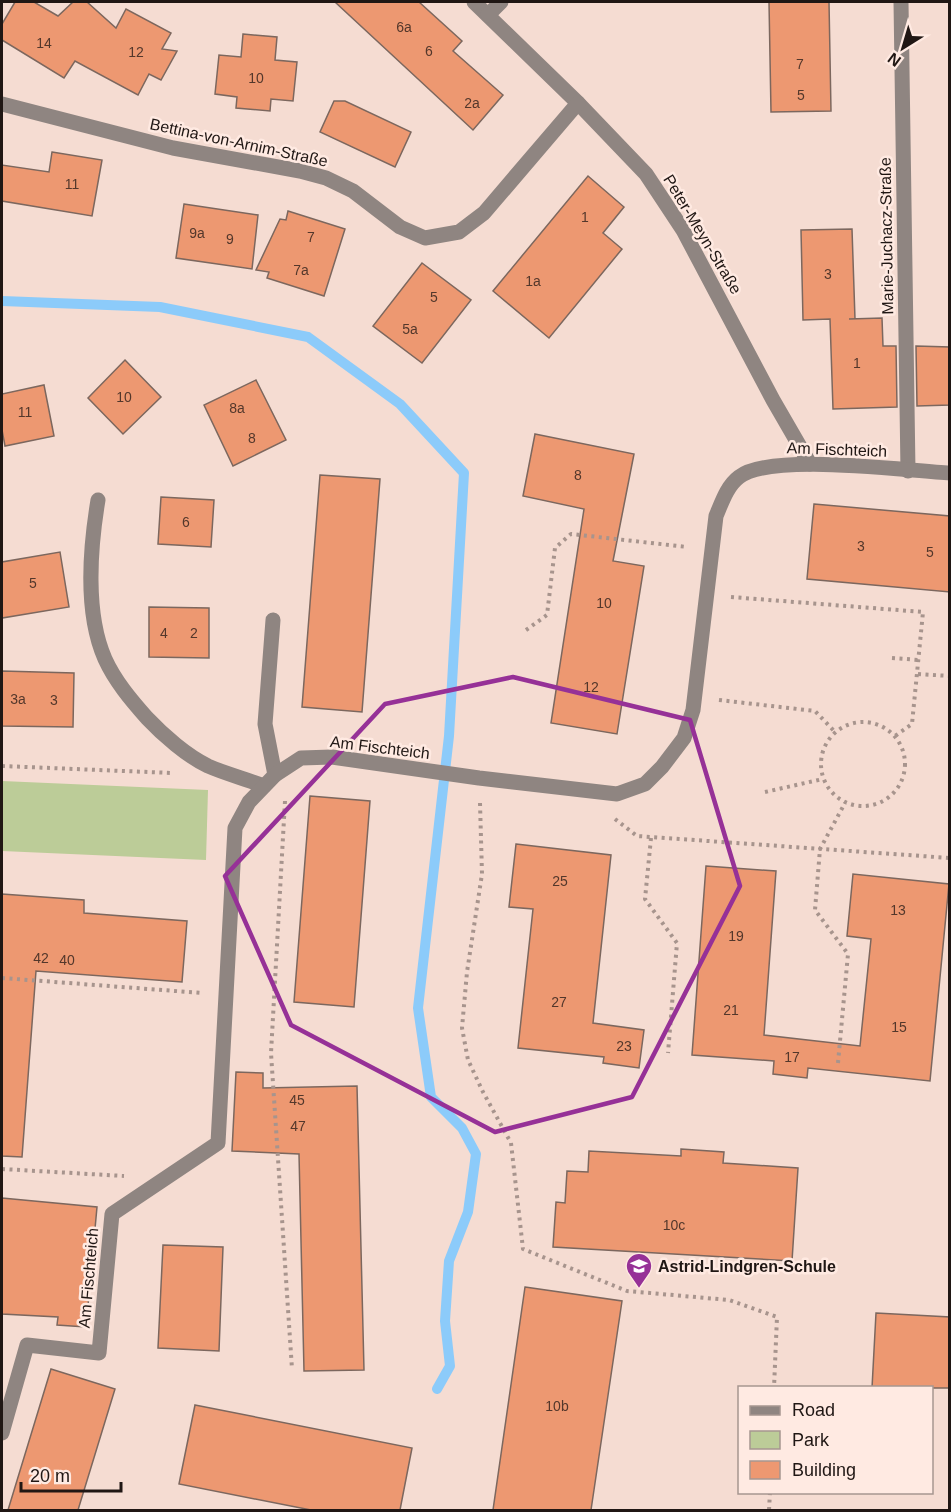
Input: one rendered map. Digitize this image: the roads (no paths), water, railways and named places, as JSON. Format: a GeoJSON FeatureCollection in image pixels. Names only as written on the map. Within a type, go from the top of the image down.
{"type":"FeatureCollection","features":[{"type":"Feature","properties":{"kind":"street","name":"Peter-Meyn-Straße"},"geometry":{"type":"LineString","coordinates":[[474,2],[578,103],[646,174],[683,230],[773,400],[810,464]]}},
{"type":"Feature","properties":{"kind":"street"},"geometry":{"type":"LineString","coordinates":[[488,15],[501,2]]}},
{"type":"Feature","properties":{"kind":"street","name":"Marie-Juchacz-Straße"},"geometry":{"type":"LineString","coordinates":[[901,2],[908,471]]}},
{"type":"Feature","properties":{"kind":"street","name":"Bettina-von-Arnim-Straße"},"geometry":{"type":"LineString","coordinates":[[2,104],[173,148],[300,171],[326,178],[353,191],[400,227],[425,238],[459,232],[484,213],[578,103]]}},
{"type":"Feature","properties":{"kind":"street","name":"Am Fischteich"},"geometry":{"type":"LineString","coordinates":[[2,1433],[27,1345],[99,1353],[112,1214],[218,1143],[235,828],[249,802],[270,781],[301,758],[332,757],[479,778],[617,794],[645,784],[662,767],[684,738],[694,697],[716,516],[726,492],[740,476],[770,465],[810,464],[950,473]]}},
{"type":"Feature","properties":{"kind":"street"},"geometry":{"type":"LineString","coordinates":[[98,500],[91,541],[91,586],[97,635],[105,659],[126,695],[163,735],[206,765],[270,781],[265,724],[273,620]]}},
{"type":"Feature","properties":{"kind":"waterway"},"geometry":{"type":"LineString","coordinates":[[2,301],[160,307],[308,337],[400,404],[464,473],[449,736],[418,1008],[431,1097],[462,1128],[476,1154],[468,1212],[449,1261],[445,1321],[450,1366],[437,1389]]}},
{"type":"Feature","properties":{"kind":"place","name":"Astrid-Lindgren-Schule"},"geometry":{"type":"Point","coordinates":[639,1289]}}]}
